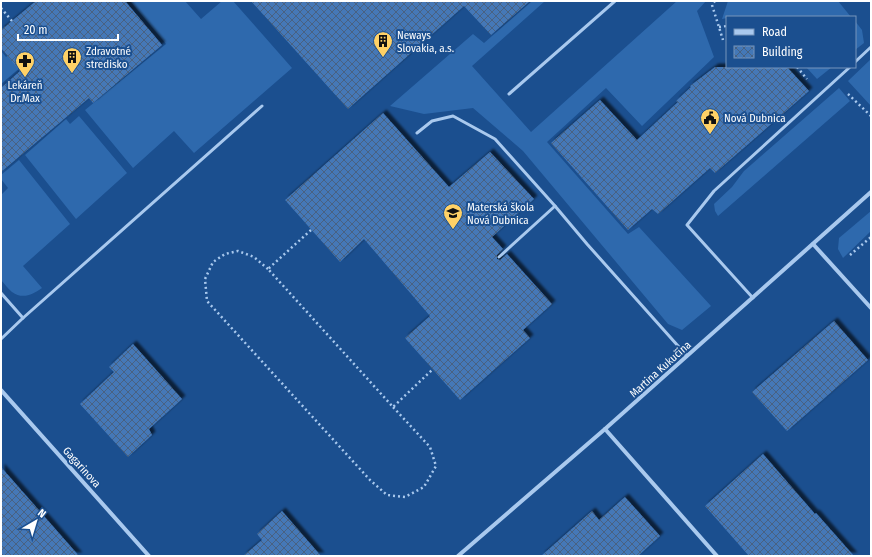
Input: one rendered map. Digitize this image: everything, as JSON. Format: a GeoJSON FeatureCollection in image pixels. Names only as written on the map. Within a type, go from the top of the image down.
{"type":"FeatureCollection","features":[{"type":"Feature","properties":{"kind":"street","name":"Martina Kukučína"},"geometry":{"type":"LineString","coordinates":[[458,556],[605,429],[871,192]]}},
{"type":"Feature","properties":{"kind":"street"},"geometry":{"type":"LineString","coordinates":[[813,244],[871,308]]}},
{"type":"Feature","properties":{"kind":"street","name":"Gagarinova"},"geometry":{"type":"LineString","coordinates":[[1,390],[149,556]]}},
{"type":"Feature","properties":{"kind":"street"},"geometry":{"type":"LineString","coordinates":[[605,429],[717,556]]}},
{"type":"Feature","properties":{"kind":"lane"},"geometry":{"type":"LineString","coordinates":[[509,94],[615,1]]}},
{"type":"Feature","properties":{"kind":"lane"},"geometry":{"type":"LineString","coordinates":[[856,61],[871,47]]}},
{"type":"Feature","properties":{"kind":"lane"},"geometry":{"type":"LineString","coordinates":[[753,298],[687,225],[714,191],[849,68]]}},
{"type":"Feature","properties":{"kind":"lane"},"geometry":{"type":"LineString","coordinates":[[1,339],[262,106]]}},
{"type":"Feature","properties":{"kind":"lane"},"geometry":{"type":"LineString","coordinates":[[417,133],[432,120],[453,116],[496,139],[687,356]]}},
{"type":"Feature","properties":{"kind":"lane"},"geometry":{"type":"LineString","coordinates":[[499,256],[555,206]]}},
{"type":"Feature","properties":{"kind":"lane"},"geometry":{"type":"LineString","coordinates":[[1,293],[23,318]]}},
{"type":"Feature","properties":{"kind":"path"},"geometry":{"type":"LineString","coordinates":[[715,1],[712,5],[723,40]]}},
{"type":"Feature","properties":{"kind":"path"},"geometry":{"type":"LineString","coordinates":[[1,8],[12,21]]}},
{"type":"Feature","properties":{"kind":"path"},"geometry":{"type":"LineString","coordinates":[[719,27],[726,26]]}},
{"type":"Feature","properties":{"kind":"path"},"geometry":{"type":"LineString","coordinates":[[268,270],[311,230]]}},
{"type":"Feature","properties":{"kind":"path"},"geometry":{"type":"LineString","coordinates":[[836,269],[871,237]]}},
{"type":"Feature","properties":{"kind":"path"},"geometry":{"type":"LineString","coordinates":[[238,251],[249,255],[254,257],[268,270],[430,447],[436,466],[424,487],[405,497],[387,495],[370,480],[207,301],[205,279],[213,262],[225,254],[238,251]]}},
{"type":"Feature","properties":{"kind":"path"},"geometry":{"type":"LineString","coordinates":[[393,407],[433,369]]}},
{"type":"Feature","properties":{"kind":"shaded area"},"geometry":{"type":"Polygon","coordinates":[[[130,1],[185,1],[201,19],[222,1],[233,1],[292,68],[194,153],[174,131],[133,168],[85,110],[166,44],[130,1]]]}},
{"type":"Feature","properties":{"kind":"shaded area"},"geometry":{"type":"Polygon","coordinates":[[[532,1],[545,1],[472,66],[531,132],[677,1],[706,1],[697,11],[714,57],[642,126],[606,88],[547,142],[628,234],[639,227],[711,306],[682,330],[668,324],[523,151],[473,108],[424,114],[390,106],[473,34],[484,43],[532,1]]]}},
{"type":"Feature","properties":{"kind":"shaded area"},"geometry":{"type":"Polygon","coordinates":[[[728,1],[838,1],[850,16],[726,16],[726,18],[722,19],[728,1]]]}},
{"type":"Feature","properties":{"kind":"shaded area"},"geometry":{"type":"Polygon","coordinates":[[[856,22],[862,30],[864,43],[856,49],[856,22]]]}},
{"type":"Feature","properties":{"kind":"shaded area"},"geometry":{"type":"Polygon","coordinates":[[[17,48],[28,61],[1,84],[1,51],[6,57],[17,48]]]}},
{"type":"Feature","properties":{"kind":"shaded area"},"geometry":{"type":"Polygon","coordinates":[[[871,59],[871,106],[848,81],[871,59]]]}},
{"type":"Feature","properties":{"kind":"shaded area"},"geometry":{"type":"Polygon","coordinates":[[[807,68],[831,68],[817,79],[807,68]]]}},
{"type":"Feature","properties":{"kind":"shaded area"},"geometry":{"type":"Polygon","coordinates":[[[839,88],[850,101],[718,216],[715,211],[714,204],[732,187],[744,171],[839,88]]]}},
{"type":"Feature","properties":{"kind":"shaded area"},"geometry":{"type":"Polygon","coordinates":[[[79,116],[127,173],[76,219],[25,155],[66,119],[70,124],[79,116]]]}},
{"type":"Feature","properties":{"kind":"shaded area"},"geometry":{"type":"Polygon","coordinates":[[[19,160],[70,224],[23,266],[42,288],[24,296],[20,296],[12,292],[1,280],[1,195],[8,188],[1,179],[1,175],[19,160]]]}},
{"type":"Feature","properties":{"kind":"shaded area"},"geometry":{"type":"Polygon","coordinates":[[[871,211],[871,231],[843,258],[838,249],[839,238],[871,211]]]}},
{"type":"Feature","properties":{"kind":"building","name":"Zdravotné stredisko"},"geometry":{"type":"Polygon","coordinates":[[[36,1],[125,1],[162,45],[93,103],[89,98],[1,172],[1,88],[20,71],[1,48],[1,30],[36,1]]]}},
{"type":"Feature","properties":{"kind":"building"},"geometry":{"type":"Polygon","coordinates":[[[251,1],[530,1],[491,35],[464,6],[348,109],[251,1]]]}},
{"type":"Feature","properties":{"kind":"building","name":"Nová Dubnica"},"geometry":{"type":"Polygon","coordinates":[[[715,67],[788,68],[809,91],[715,173],[710,168],[658,214],[652,209],[628,230],[551,143],[600,100],[637,140],[678,102],[676,101],[691,87],[690,86],[715,67]]]}},
{"type":"Feature","properties":{"kind":"building"},"geometry":{"type":"Polygon","coordinates":[[[383,113],[449,187],[490,152],[534,199],[492,237],[503,249],[497,255],[497,259],[500,260],[507,254],[552,304],[523,330],[530,338],[460,400],[405,338],[430,316],[364,239],[340,262],[285,200],[383,113]]]}},
{"type":"Feature","properties":{"kind":"building"},"geometry":{"type":"Polygon","coordinates":[[[834,321],[868,360],[787,431],[752,392],[834,321]]]}},
{"type":"Feature","properties":{"kind":"building"},"geometry":{"type":"Polygon","coordinates":[[[133,344],[182,399],[149,429],[152,435],[128,457],[80,404],[114,372],[109,367],[133,344]]]}},
{"type":"Feature","properties":{"kind":"building"},"geometry":{"type":"Polygon","coordinates":[[[763,454],[854,556],[749,556],[705,506],[763,454]]]}},
{"type":"Feature","properties":{"kind":"building"},"geometry":{"type":"Polygon","coordinates":[[[1,467],[79,556],[1,556],[1,467]]]}},
{"type":"Feature","properties":{"kind":"building"},"geometry":{"type":"Polygon","coordinates":[[[625,497],[660,536],[638,556],[541,556],[592,511],[599,520],[625,497]]]}},
{"type":"Feature","properties":{"kind":"building"},"geometry":{"type":"Polygon","coordinates":[[[282,511],[321,556],[243,556],[262,540],[257,534],[282,511]]]}},
{"type":"Feature","properties":{"kind":"place","name":"Neways Slovakia, a.s."},"geometry":{"type":"Point","coordinates":[383,58]}},
{"type":"Feature","properties":{"kind":"place","name":"Zdravotné stredisko"},"geometry":{"type":"Point","coordinates":[72,74]}},
{"type":"Feature","properties":{"kind":"place","name":"Lekáreň Dr.Max"},"geometry":{"type":"Point","coordinates":[25,78]}},
{"type":"Feature","properties":{"kind":"place","name":"Nová Dubnica"},"geometry":{"type":"Point","coordinates":[710,135]}},
{"type":"Feature","properties":{"kind":"place","name":"Materská škola Nová Dubnica"},"geometry":{"type":"Point","coordinates":[453,230]}}]}
